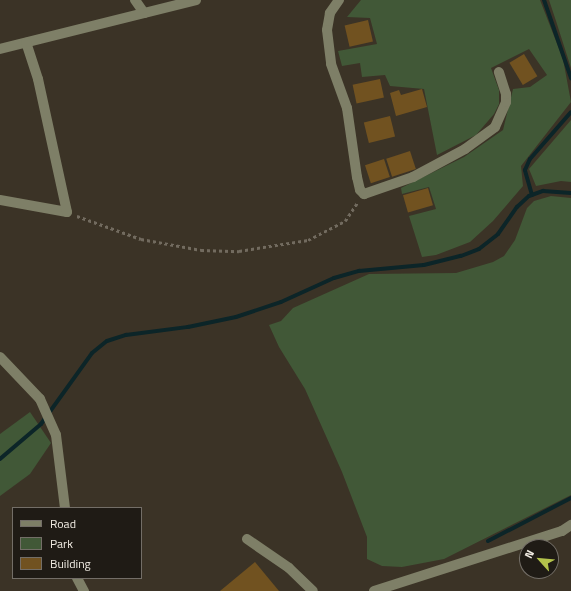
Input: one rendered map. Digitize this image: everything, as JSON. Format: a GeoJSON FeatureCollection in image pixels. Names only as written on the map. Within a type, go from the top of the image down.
{"type":"FeatureCollection","features":[{"type":"Feature","properties":{"kind":"street"},"geometry":{"type":"LineString","coordinates":[[135,0],[144,13]]}},
{"type":"Feature","properties":{"kind":"street"},"geometry":{"type":"LineString","coordinates":[[0,49],[144,13],[175,3],[196,0]]}},
{"type":"Feature","properties":{"kind":"street"},"geometry":{"type":"LineString","coordinates":[[340,0],[330,13],[327,30],[331,64],[347,108],[357,177],[360,190],[364,194],[413,177],[465,149],[495,127],[506,102],[506,94],[499,72]]}},
{"type":"Feature","properties":{"kind":"street"},"geometry":{"type":"LineString","coordinates":[[0,200],[67,212],[38,79],[26,43]]}},
{"type":"Feature","properties":{"kind":"street"},"geometry":{"type":"LineString","coordinates":[[0,357],[40,399],[56,435],[65,507]]}},
{"type":"Feature","properties":{"kind":"street"},"geometry":{"type":"LineString","coordinates":[[374,591],[562,531],[571,526]]}},
{"type":"Feature","properties":{"kind":"street"},"geometry":{"type":"LineString","coordinates":[[246,539],[289,568],[313,591]]}},
{"type":"Feature","properties":{"kind":"street"},"geometry":{"type":"LineString","coordinates":[[78,579],[84,591]]}},
{"type":"Feature","properties":{"kind":"path"},"geometry":{"type":"LineString","coordinates":[[67,212],[141,239],[201,250],[239,251],[308,240],[345,221],[364,194]]}},
{"type":"Feature","properties":{"kind":"green space"},"geometry":{"type":"Polygon","coordinates":[[[361,0],[540,0],[563,59],[571,102],[521,166],[523,186],[493,221],[470,242],[436,255],[422,257],[409,216],[436,209],[429,187],[402,194],[401,188],[464,157],[503,130],[513,89],[530,87],[547,75],[529,49],[491,68],[499,90],[499,104],[494,114],[476,135],[437,155],[424,89],[390,86],[385,75],[362,77],[360,63],[342,66],[338,51],[377,44],[370,18],[347,17],[361,0]]]}},
{"type":"Feature","properties":{"kind":"green space"},"geometry":{"type":"Polygon","coordinates":[[[549,0],[571,0],[571,68],[556,21],[549,0]]]}},
{"type":"Feature","properties":{"kind":"green space"},"geometry":{"type":"Polygon","coordinates":[[[571,120],[571,182],[561,181],[536,186],[529,169],[571,120]]]}},
{"type":"Feature","properties":{"kind":"green space"},"geometry":{"type":"Polygon","coordinates":[[[551,196],[571,198],[571,495],[444,559],[402,567],[382,566],[367,559],[367,537],[342,472],[305,389],[279,347],[269,325],[281,321],[293,308],[369,274],[456,273],[493,262],[504,256],[515,240],[527,208],[534,201],[551,196]]]}},
{"type":"Feature","properties":{"kind":"green space"},"geometry":{"type":"Polygon","coordinates":[[[30,412],[51,443],[30,474],[0,496],[0,434],[30,412]]]}},
{"type":"Feature","properties":{"kind":"building"},"geometry":{"type":"Polygon","coordinates":[[[368,20],[373,41],[350,47],[345,25],[368,20]]]}},
{"type":"Feature","properties":{"kind":"building"},"geometry":{"type":"Polygon","coordinates":[[[524,54],[537,76],[523,85],[509,63],[524,54]]]}},
{"type":"Feature","properties":{"kind":"building"},"geometry":{"type":"Polygon","coordinates":[[[380,79],[384,98],[357,103],[353,85],[380,79]]]}},
{"type":"Feature","properties":{"kind":"building"},"geometry":{"type":"Polygon","coordinates":[[[422,89],[427,107],[396,116],[390,93],[399,90],[401,95],[422,89]]]}},
{"type":"Feature","properties":{"kind":"building"},"geometry":{"type":"Polygon","coordinates":[[[390,116],[395,136],[369,143],[364,123],[390,116]]]}},
{"type":"Feature","properties":{"kind":"building"},"geometry":{"type":"Polygon","coordinates":[[[410,151],[416,169],[392,177],[386,159],[410,151]]]}},
{"type":"Feature","properties":{"kind":"building"},"geometry":{"type":"Polygon","coordinates":[[[384,159],[390,177],[371,183],[365,165],[384,159]]]}},
{"type":"Feature","properties":{"kind":"building"},"geometry":{"type":"Polygon","coordinates":[[[428,188],[433,205],[408,212],[403,195],[428,188]]]}},
{"type":"Feature","properties":{"kind":"building"},"geometry":{"type":"Polygon","coordinates":[[[255,562],[279,591],[220,591],[255,562]]]}},
{"type":"Feature","properties":{"kind":"waterway"},"geometry":{"type":"LineString","coordinates":[[544,0],[571,78]]}},
{"type":"Feature","properties":{"kind":"waterway"},"geometry":{"type":"LineString","coordinates":[[532,195],[525,170],[530,159],[571,112]]}},
{"type":"Feature","properties":{"kind":"waterway"},"geometry":{"type":"LineString","coordinates":[[0,459],[41,424],[92,353],[107,341],[126,335],[188,327],[236,317],[281,302],[334,278],[359,271],[424,265],[461,256],[479,249],[498,234],[517,207],[529,196],[543,191],[571,193]]}},
{"type":"Feature","properties":{"kind":"waterway"},"geometry":{"type":"LineString","coordinates":[[488,541],[571,498]]}}]}
